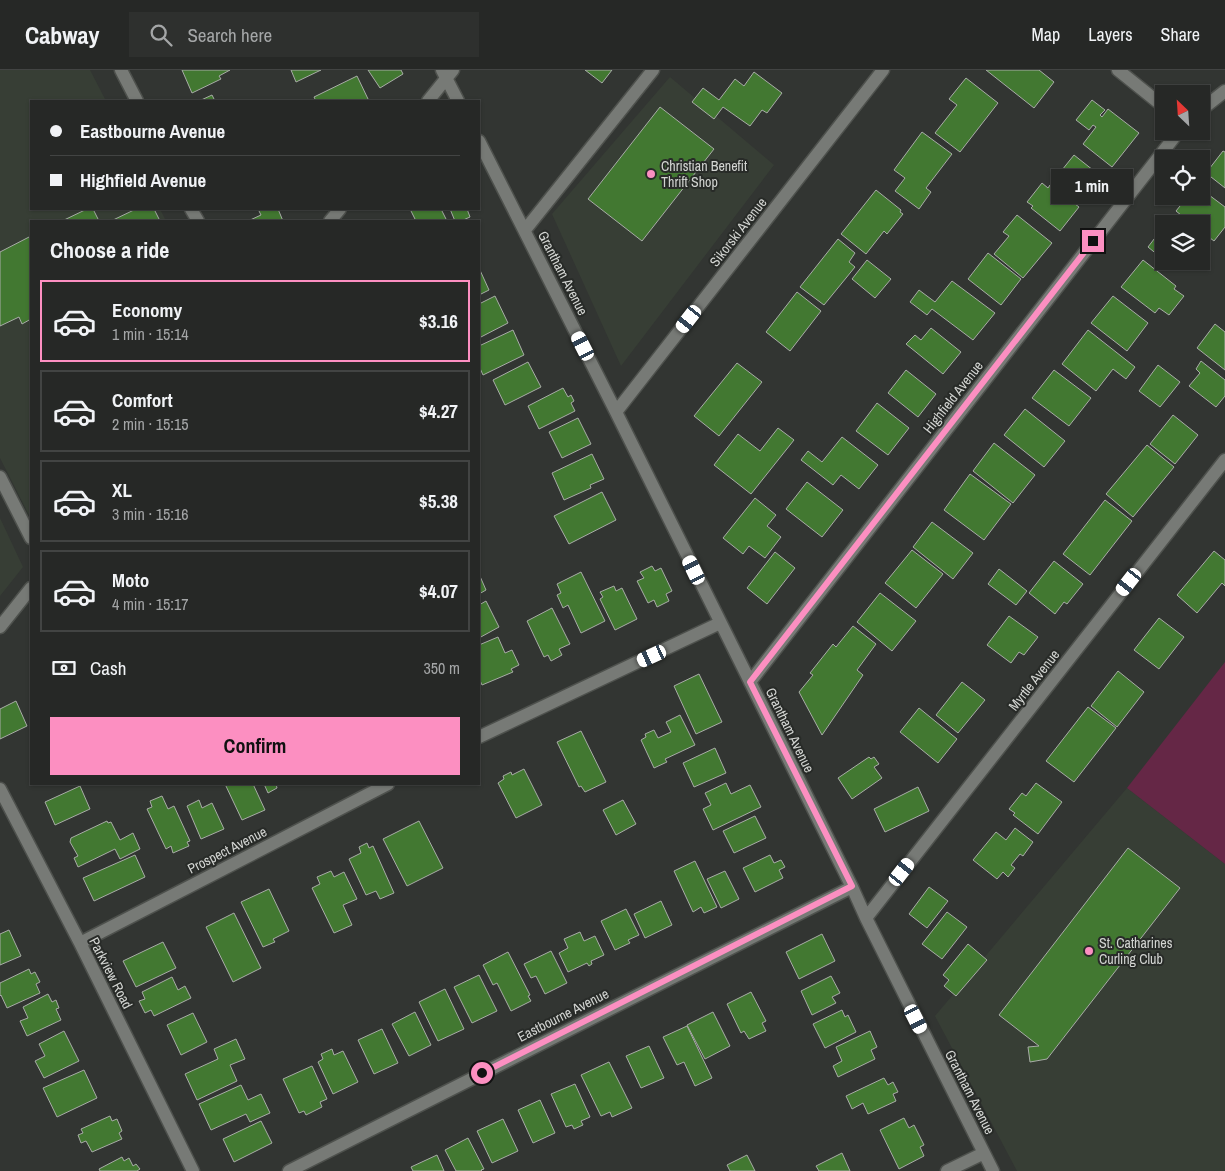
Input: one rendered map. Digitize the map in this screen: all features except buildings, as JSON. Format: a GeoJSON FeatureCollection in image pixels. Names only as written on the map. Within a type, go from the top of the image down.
{"type":"FeatureCollection","features":[{"type":"Feature","properties":{"kind":"street"},"geometry":{"type":"LineString","coordinates":[[121,70],[136,100]]}},
{"type":"Feature","properties":{"kind":"street"},"geometry":{"type":"LineString","coordinates":[[525,230],[653,70]]}},
{"type":"Feature","properties":{"kind":"street","name":"Sikorski Avenue"},"geometry":{"type":"LineString","coordinates":[[616,412],[883,70]]}},
{"type":"Feature","properties":{"kind":"street"},"geometry":{"type":"LineString","coordinates":[[1118,70],[1155,100]]}},
{"type":"Feature","properties":{"kind":"street"},"geometry":{"type":"LineString","coordinates":[[429,100],[447,73]]}},
{"type":"Feature","properties":{"kind":"street"},"geometry":{"type":"LineString","coordinates":[[447,73],[458,100]]}},
{"type":"Feature","properties":{"kind":"street"},"geometry":{"type":"LineString","coordinates":[[1210,103],[1225,91]]}},
{"type":"Feature","properties":{"kind":"street","name":"Highfield Avenue"},"geometry":{"type":"LineString","coordinates":[[750,682],[1172,140]]}},
{"type":"Feature","properties":{"kind":"street","name":"Grantham Avenue"},"geometry":{"type":"LineString","coordinates":[[480,143],[994,1171]]}},
{"type":"Feature","properties":{"kind":"street"},"geometry":{"type":"LineString","coordinates":[[331,220],[339,210]]}},
{"type":"Feature","properties":{"kind":"street","name":"Myrtle Avenue"},"geometry":{"type":"LineString","coordinates":[[866,918],[1225,460]]}},
{"type":"Feature","properties":{"kind":"street"},"geometry":{"type":"LineString","coordinates":[[0,477],[30,536]]}},
{"type":"Feature","properties":{"kind":"street"},"geometry":{"type":"LineString","coordinates":[[0,627],[30,589]]}},
{"type":"Feature","properties":{"kind":"street"},"geometry":{"type":"LineString","coordinates":[[480,736],[720,623]]}},
{"type":"Feature","properties":{"kind":"street","name":"Prospect Avenue"},"geometry":{"type":"LineString","coordinates":[[80,943],[386,785]]}},
{"type":"Feature","properties":{"kind":"street","name":"Parkview Road"},"geometry":{"type":"LineString","coordinates":[[0,789],[80,943],[193,1171]]}},
{"type":"Feature","properties":{"kind":"street","name":"Eastbourne Avenue"},"geometry":{"type":"LineString","coordinates":[[289,1171],[852,886]]}},
{"type":"Feature","properties":{"kind":"street"},"geometry":{"type":"LineString","coordinates":[[947,1171],[984,1153]]}},
{"type":"Feature","properties":{"kind":"shaded area"},"geometry":{"type":"Polygon","coordinates":[[[0,70],[90,70],[105,100],[30,100],[30,210],[160,210],[166,220],[30,220],[30,517],[0,458],[0,70]]]}},
{"type":"Feature","properties":{"kind":"shaded area"},"geometry":{"type":"Polygon","coordinates":[[[670,77],[774,165],[621,366],[552,214],[670,77]]]}},
{"type":"Feature","properties":{"kind":"shaded area"},"geometry":{"type":"Polygon","coordinates":[[[0,518],[23,567],[0,596],[0,518]]]}},
{"type":"Feature","properties":{"kind":"shaded area"},"geometry":{"type":"Polygon","coordinates":[[[1225,662],[1225,864],[1127,788],[1225,662]]]}},
{"type":"Feature","properties":{"kind":"shaded area"},"geometry":{"type":"Polygon","coordinates":[[[1127,788],[1225,864],[1225,1171],[1017,1171],[935,1016],[1127,788]]]}},
{"type":"Feature","properties":{"kind":"place","name":"Christian Benefit Thrift Shop"},"geometry":{"type":"Point","coordinates":[651,174]}},
{"type":"Feature","properties":{"kind":"place","name":"St. Catharines Curling Club"},"geometry":{"type":"Point","coordinates":[1089,951]}},
{"type":"Feature","properties":{"kind":"route"},"geometry":{"type":"LineString","coordinates":[[482,1073],[852,886],[750,682],[1093,241]]}}]}
